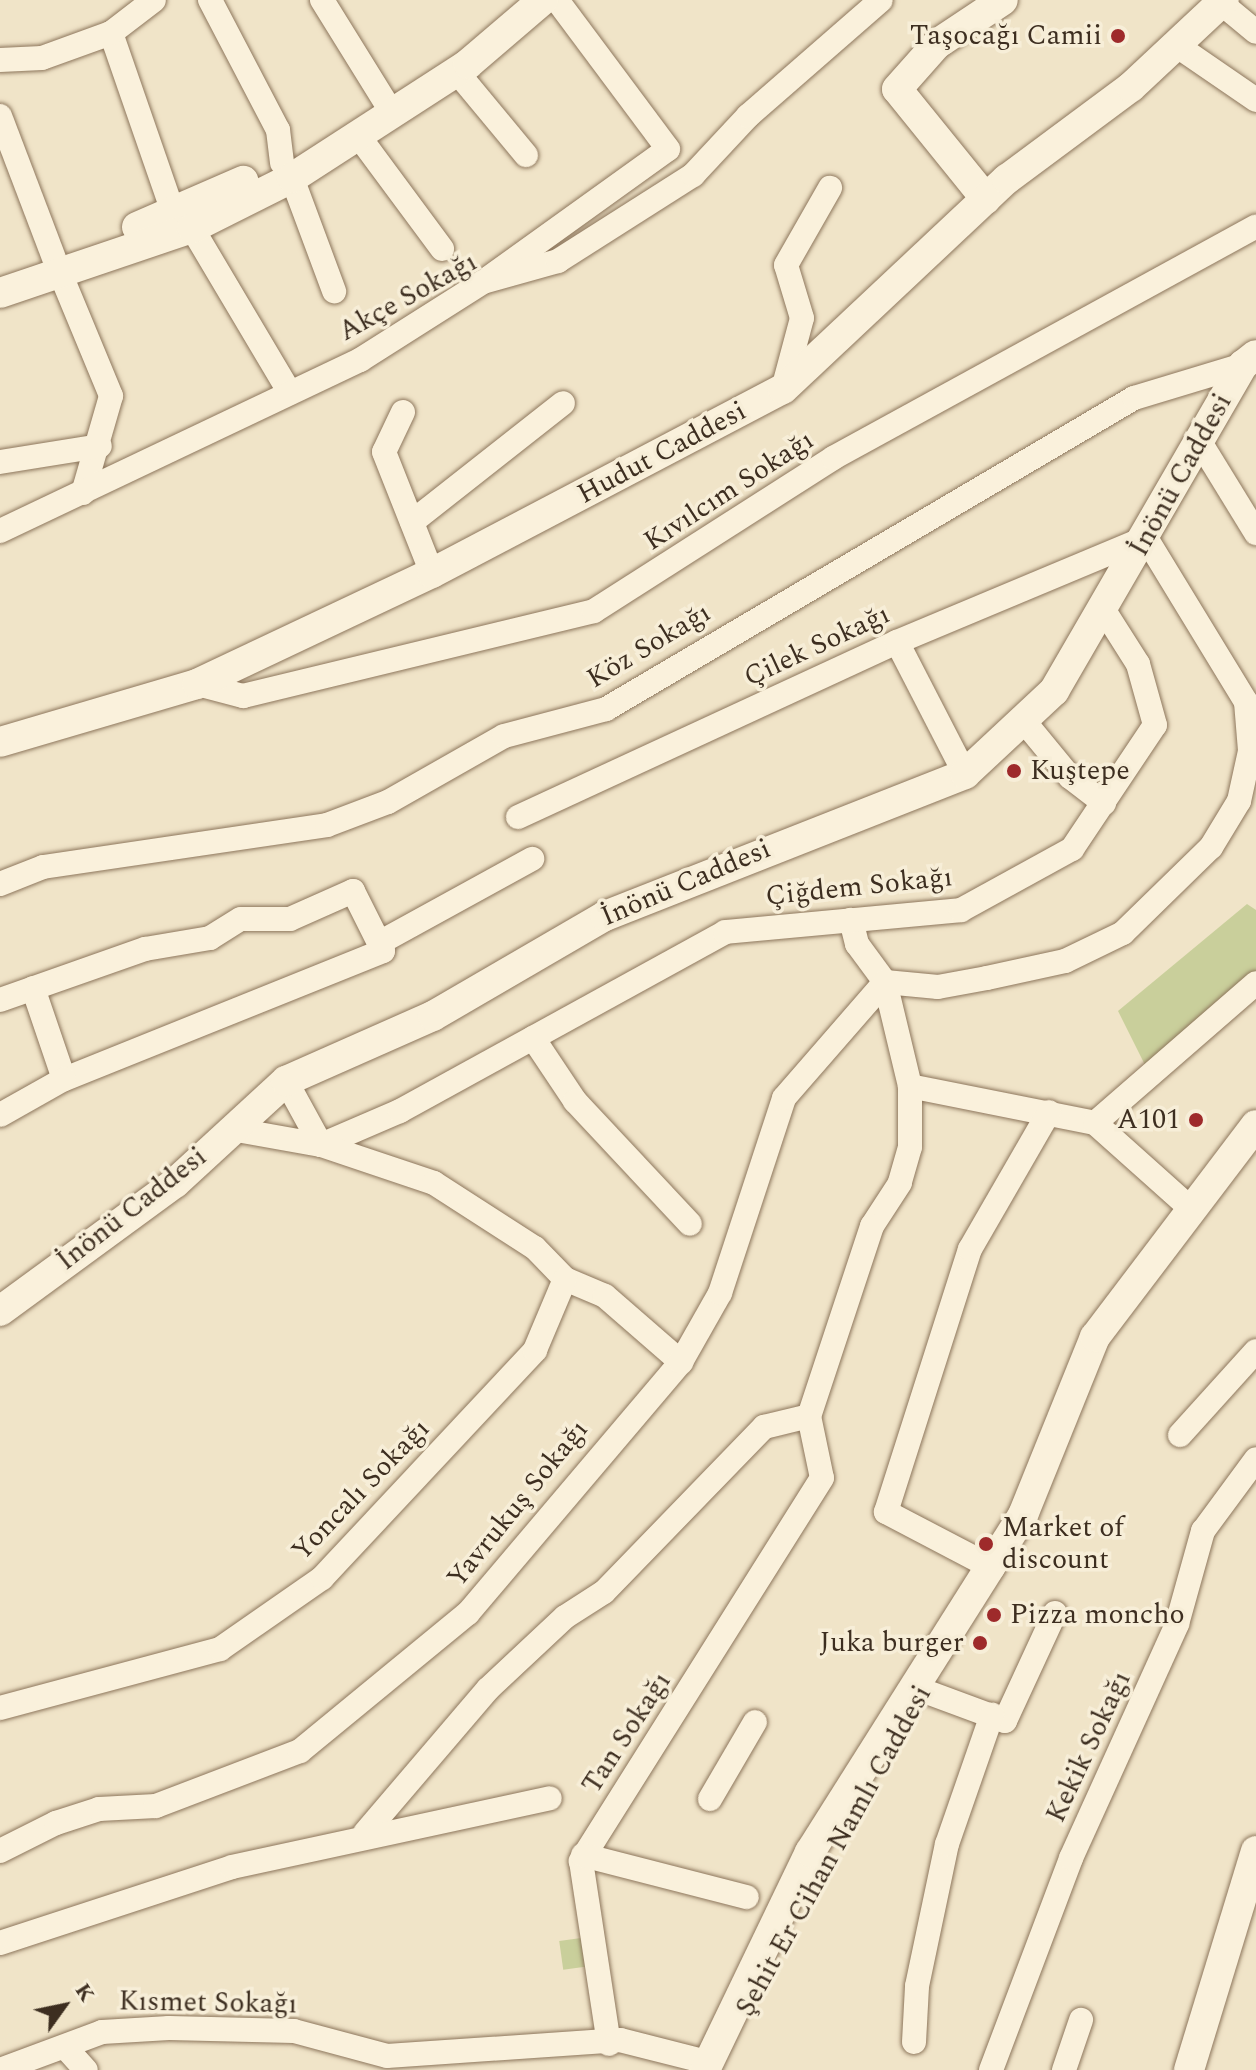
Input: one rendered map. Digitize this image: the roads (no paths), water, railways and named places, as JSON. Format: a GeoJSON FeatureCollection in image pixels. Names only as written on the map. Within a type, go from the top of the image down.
{"type":"FeatureCollection","features":[{"type":"Feature","properties":{"kind":"street"},"geometry":{"type":"LineString","coordinates":[[0,60],[42,58],[111,33],[154,0]]}},
{"type":"Feature","properties":{"kind":"street"},"geometry":{"type":"LineString","coordinates":[[210,0],[278,130],[287,171],[334,291]]}},
{"type":"Feature","properties":{"kind":"street"},"geometry":{"type":"LineString","coordinates":[[322,0],[384,100]]}},
{"type":"Feature","properties":{"kind":"street"},"geometry":{"type":"LineString","coordinates":[[287,171],[523,0]]}},
{"type":"Feature","properties":{"kind":"street"},"geometry":{"type":"LineString","coordinates":[[0,293],[58,266],[182,220],[360,138],[457,72],[543,0]]}},
{"type":"Feature","properties":{"kind":"street"},"geometry":{"type":"LineString","coordinates":[[483,282],[668,149],[557,0]]}},
{"type":"Feature","properties":{"kind":"street","name":"Akçe Sokağı"},"geometry":{"type":"LineString","coordinates":[[0,531],[288,390],[360,360],[483,282],[558,261],[693,175],[758,106],[881,0]]}},
{"type":"Feature","properties":{"kind":"street"},"geometry":{"type":"LineString","coordinates":[[986,199],[897,89],[937,44],[1003,0]]}},
{"type":"Feature","properties":{"kind":"street"},"geometry":{"type":"LineString","coordinates":[[1223,1],[1256,32]]}},
{"type":"Feature","properties":{"kind":"street","name":"Hudut Caddesi"},"geometry":{"type":"LineString","coordinates":[[0,742],[197,684],[432,573],[783,389],[986,199],[1176,45],[1223,1]]}},
{"type":"Feature","properties":{"kind":"street"},"geometry":{"type":"LineString","coordinates":[[111,33],[182,220],[288,390]]}},
{"type":"Feature","properties":{"kind":"street"},"geometry":{"type":"LineString","coordinates":[[1176,45],[1256,100]]}},
{"type":"Feature","properties":{"kind":"street"},"geometry":{"type":"LineString","coordinates":[[457,72],[526,155]]}},
{"type":"Feature","properties":{"kind":"street"},"geometry":{"type":"LineString","coordinates":[[0,116],[8,146],[111,396],[100,446],[83,493]]}},
{"type":"Feature","properties":{"kind":"street"},"geometry":{"type":"LineString","coordinates":[[360,138],[442,249]]}},
{"type":"Feature","properties":{"kind":"street"},"geometry":{"type":"LineString","coordinates":[[783,389],[802,318],[786,265],[830,188]]}},
{"type":"Feature","properties":{"kind":"street","name":"Kıvılcım Sokağı"},"geometry":{"type":"LineString","coordinates":[[197,684],[243,696],[594,611],[833,458],[1256,226]]}},
{"type":"Feature","properties":{"kind":"street"},"geometry":{"type":"LineString","coordinates":[[0,273],[58,266]]}},
{"type":"Feature","properties":{"kind":"street","name":"İnönü Caddesi"},"geometry":{"type":"LineString","coordinates":[[0,1311],[175,1183],[286,1081],[433,1016],[605,916],[965,774],[1054,691],[1105,612],[1200,442],[1250,360]]}},
{"type":"Feature","properties":{"kind":"street","name":"Köz Sokağı"},"geometry":{"type":"LineString","coordinates":[[0,884],[43,867],[327,825],[388,802],[504,736],[606,709],[1134,398],[1250,360]]}},
{"type":"Feature","properties":{"kind":"street"},"geometry":{"type":"LineString","coordinates":[[412,522],[563,403]]}},
{"type":"Feature","properties":{"kind":"street"},"geometry":{"type":"LineString","coordinates":[[403,412],[384,452],[432,573]]}},
{"type":"Feature","properties":{"kind":"street"},"geometry":{"type":"LineString","coordinates":[[1200,442],[1256,533]]}},
{"type":"Feature","properties":{"kind":"street"},"geometry":{"type":"LineString","coordinates":[[0,462],[100,446]]}},
{"type":"Feature","properties":{"kind":"street"},"geometry":{"type":"LineString","coordinates":[[885,982],[938,987],[987,978],[1065,961],[1123,933],[1179,885],[1239,801],[1250,751],[1251,695],[1146,538]]}},
{"type":"Feature","properties":{"kind":"street","name":"Çilek Sokağı"},"geometry":{"type":"LineString","coordinates":[[518,817],[897,642],[1146,538]]}},
{"type":"Feature","properties":{"kind":"street","name":"Çiğdem Sokağı"},"geometry":{"type":"LineString","coordinates":[[321,1145],[533,1038],[725,932],[961,910],[1072,849],[1155,725],[1138,664],[1105,612]]}},
{"type":"Feature","properties":{"kind":"street"},"geometry":{"type":"LineString","coordinates":[[897,642],[965,774]]}},
{"type":"Feature","properties":{"kind":"street"},"geometry":{"type":"LineString","coordinates":[[1023,720],[1070,777],[1104,803]]}},
{"type":"Feature","properties":{"kind":"street"},"geometry":{"type":"LineString","coordinates":[[0,1115],[64,1079],[381,947],[532,859]]}},
{"type":"Feature","properties":{"kind":"street"},"geometry":{"type":"LineString","coordinates":[[0,1000],[145,949],[210,938],[241,919],[290,919],[353,891],[381,947]]}},
{"type":"Feature","properties":{"kind":"street"},"geometry":{"type":"LineString","coordinates":[[365,1833],[488,1689],[565,1617],[604,1592],[764,1427],[809,1416],[872,1226],[900,1183],[910,1147],[910,1086],[885,982],[857,944],[851,920]]}},
{"type":"Feature","properties":{"kind":"street","name":"Yavrukuş Sokağı"},"geometry":{"type":"LineString","coordinates":[[0,1851],[56,1823],[99,1809],[156,1806],[300,1751],[468,1613],[681,1362],[720,1293],[784,1098],[885,982]]}},
{"type":"Feature","properties":{"kind":"street"},"geometry":{"type":"LineString","coordinates":[[1095,1123],[1256,983]]}},
{"type":"Feature","properties":{"kind":"street"},"geometry":{"type":"LineString","coordinates":[[33,988],[64,1079]]}},
{"type":"Feature","properties":{"kind":"street"},"geometry":{"type":"LineString","coordinates":[[533,1038],[575,1101],[690,1224]]}},
{"type":"Feature","properties":{"kind":"street"},"geometry":{"type":"LineString","coordinates":[[286,1081],[321,1145]]}},
{"type":"Feature","properties":{"kind":"street"},"geometry":{"type":"LineString","coordinates":[[910,1086],[1095,1123],[1190,1208]]}},
{"type":"Feature","properties":{"kind":"street"},"geometry":{"type":"LineString","coordinates":[[993,1568],[886,1512],[970,1249],[1049,1112]]}},
{"type":"Feature","properties":{"kind":"street"},"geometry":{"type":"LineString","coordinates":[[231,1129],[321,1145],[434,1183],[535,1248],[565,1279],[605,1296],[681,1362]]}},
{"type":"Feature","properties":{"kind":"street","name":"Şehit Er Cihan Namlı Caddesi"},"geometry":{"type":"LineString","coordinates":[[919,1689],[1023,1515],[1095,1337],[1190,1208],[1252,1143]]}},
{"type":"Feature","properties":{"kind":"street","name":"Şehit Er Cihan Namlı Caddesi"},"geometry":{"type":"LineString","coordinates":[[709,2067],[810,1852],[1031,1521],[1108,1346],[1252,1143]]}},
{"type":"Feature","properties":{"kind":"street","name":"Yoncalı Sokağı"},"geometry":{"type":"LineString","coordinates":[[0,1708],[220,1649],[322,1578],[535,1350],[565,1279]]}},
{"type":"Feature","properties":{"kind":"street"},"geometry":{"type":"LineString","coordinates":[[1180,1435],[1256,1351]]}},
{"type":"Feature","properties":{"kind":"street","name":"Tan Sokağı"},"geometry":{"type":"LineString","coordinates":[[583,1855],[822,1478],[809,1416]]}},
{"type":"Feature","properties":{"kind":"street","name":"Kekik Sokağı"},"geometry":{"type":"LineString","coordinates":[[991,2070],[1071,1858],[1177,1624],[1203,1531],[1256,1459]]}},
{"type":"Feature","properties":{"kind":"street"},"geometry":{"type":"LineString","coordinates":[[914,2042],[917,1986],[947,1844],[999,1718],[1055,1613]]}},
{"type":"Feature","properties":{"kind":"street"},"geometry":{"type":"LineString","coordinates":[[919,1689],[999,1718]]}},
{"type":"Feature","properties":{"kind":"street"},"geometry":{"type":"LineString","coordinates":[[710,1799],[755,1722]]}},
{"type":"Feature","properties":{"kind":"street"},"geometry":{"type":"LineString","coordinates":[[0,1943],[232,1867],[319,1853],[365,1833],[477,1818],[550,1798]]}},
{"type":"Feature","properties":{"kind":"street"},"geometry":{"type":"LineString","coordinates":[[1189,2070],[1256,1851]]}},
{"type":"Feature","properties":{"kind":"street"},"geometry":{"type":"LineString","coordinates":[[609,2044],[583,1855],[747,1897]]}},
{"type":"Feature","properties":{"kind":"street"},"geometry":{"type":"LineString","coordinates":[[1064,2070],[1081,2020]]}},
{"type":"Feature","properties":{"kind":"street","name":"Kısmet Sokağı"},"geometry":{"type":"LineString","coordinates":[[1,2069],[102,2032],[169,2028],[294,2031],[387,2056],[609,2044],[617,2053],[688,2068],[709,2067]]}},
{"type":"Feature","properties":{"kind":"street"},"geometry":{"type":"LineString","coordinates":[[65,2047],[86,2070]]}},
{"type":"Feature","properties":{"kind":"place","name":"Taşocağı Camii"},"geometry":{"type":"Point","coordinates":[1118,36]}},
{"type":"Feature","properties":{"kind":"place","name":"Kuştepe"},"geometry":{"type":"Point","coordinates":[1014,771]}},
{"type":"Feature","properties":{"kind":"place","name":"A101"},"geometry":{"type":"Point","coordinates":[1196,1120]}},
{"type":"Feature","properties":{"kind":"place","name":"Market of discount"},"geometry":{"type":"Point","coordinates":[986,1544]}},
{"type":"Feature","properties":{"kind":"place","name":"Pizza moncho"},"geometry":{"type":"Point","coordinates":[994,1615]}},
{"type":"Feature","properties":{"kind":"place","name":"Juka burger"},"geometry":{"type":"Point","coordinates":[980,1643]}}]}
